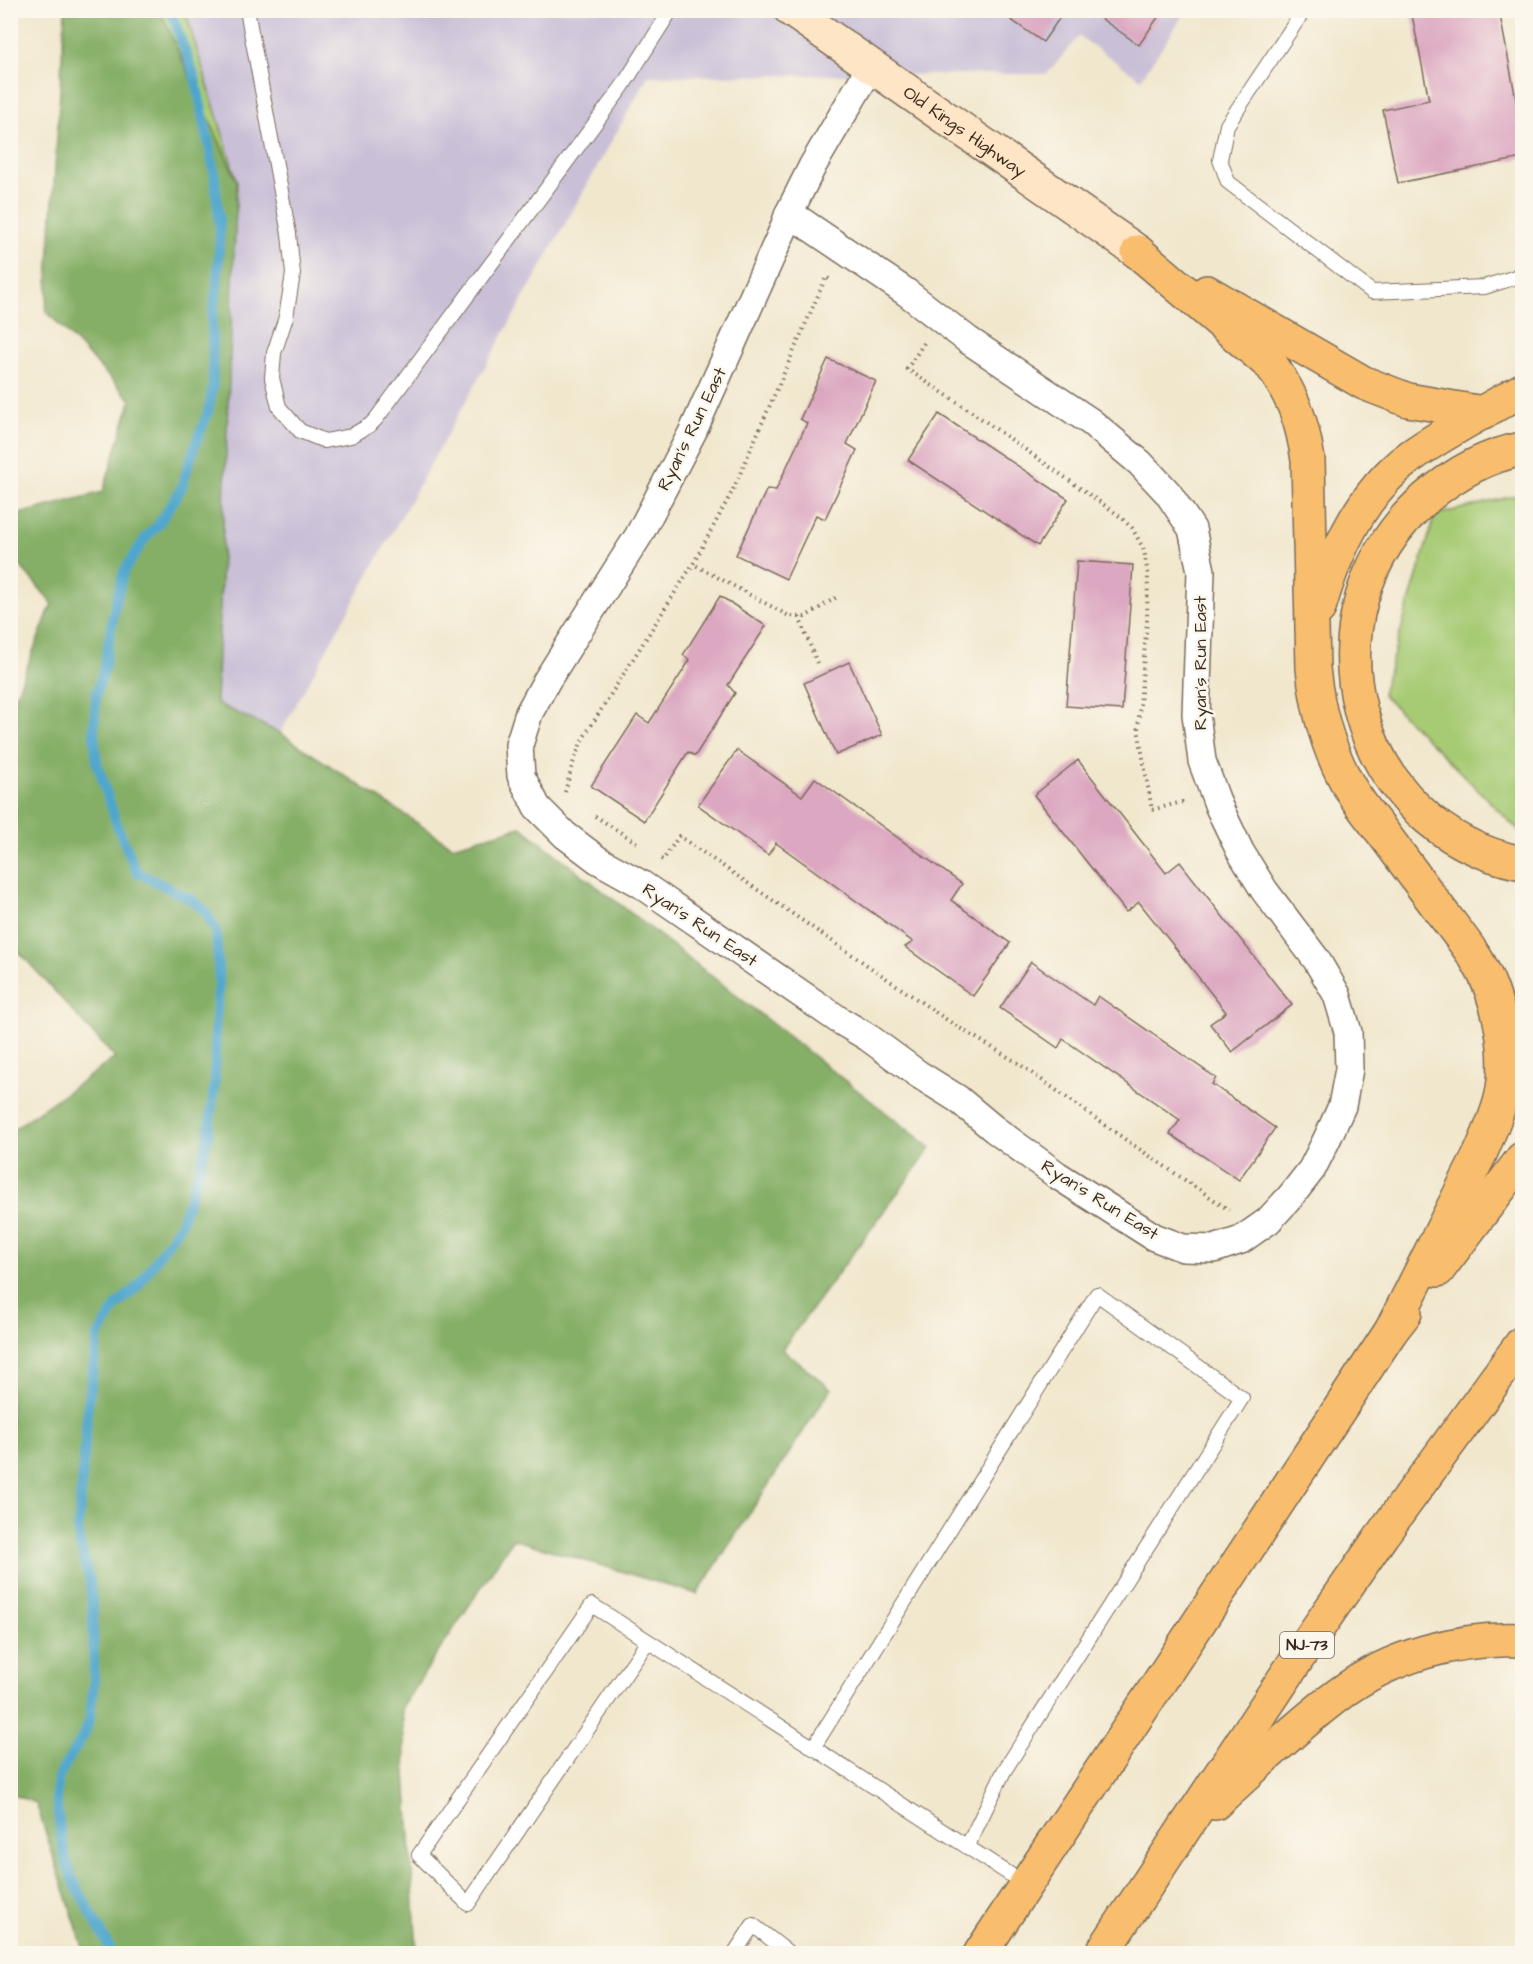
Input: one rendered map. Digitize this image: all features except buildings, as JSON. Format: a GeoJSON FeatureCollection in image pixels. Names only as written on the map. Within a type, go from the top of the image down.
{"type":"FeatureCollection","features":[{"type":"Feature","properties":{"kind":"highway"},"geometry":{"type":"LineString","coordinates":[[1138,252],[1364,382],[1408,400],[1483,413]]}},
{"type":"Feature","properties":{"kind":"highway"},"geometry":{"type":"LineString","coordinates":[[1138,252],[1272,366],[1296,408],[1308,460],[1312,636],[1316,697],[1333,754],[1364,809],[1479,964],[1499,1015],[1505,1071],[1501,1098],[1492,1126],[1391,1331]]}},
{"type":"Feature","properties":{"kind":"highway"},"geometry":{"type":"LineString","coordinates":[[1312,636],[1332,568],[1362,509],[1384,481],[1410,457],[1440,437],[1522,390]]}},
{"type":"Feature","properties":{"kind":"highway"},"geometry":{"type":"LineString","coordinates":[[1522,449],[1487,459],[1461,472],[1424,500],[1398,526],[1380,552],[1359,605],[1353,667],[1356,695],[1375,753],[1390,778],[1408,800],[1453,838],[1480,851],[1522,863]]}},
{"type":"Feature","properties":{"kind":"highway"},"geometry":{"type":"LineString","coordinates":[[980,1953],[1391,1331],[1522,1159]]}},
{"type":"Feature","properties":{"kind":"highway","name":"NJ-73"},"geometry":{"type":"LineString","coordinates":[[1101,1953],[1376,1544],[1522,1343]]}},
{"type":"Feature","properties":{"kind":"highway"},"geometry":{"type":"LineString","coordinates":[[1180,1834],[1323,1707],[1367,1677],[1391,1664],[1447,1646],[1503,1639],[1522,1640]]}},
{"type":"Feature","properties":{"kind":"street","name":"Old Kings Highway"},"geometry":{"type":"LineString","coordinates":[[790,10],[1138,252]]}},
{"type":"Feature","properties":{"kind":"street","name":"Ryan's Run East"},"geometry":{"type":"LineString","coordinates":[[789,213],[906,292],[968,340],[1091,422],[1140,463],[1168,493],[1192,529],[1201,571],[1196,714],[1202,761],[1219,807],[1240,851],[1264,890],[1322,968],[1337,995],[1348,1032],[1349,1069],[1342,1106],[1312,1169],[1268,1221],[1241,1240],[1214,1249],[1183,1248],[1154,1237],[1125,1219],[1024,1151],[958,1099],[650,890],[598,860],[565,835],[537,807],[522,776],[519,745],[529,713],[546,680],[633,544],[663,490],[725,362],[789,213],[813,165],[871,66]]}},
{"type":"Feature","properties":{"kind":"lane"},"geometry":{"type":"LineString","coordinates":[[247,10],[289,234],[293,274],[286,317],[274,353],[272,378],[279,407],[300,431],[325,441],[351,436],[376,419],[621,87],[671,10]]}},
{"type":"Feature","properties":{"kind":"lane"},"geometry":{"type":"LineString","coordinates":[[1304,10],[1227,125],[1220,160],[1228,182],[1372,292],[1484,287],[1516,277],[1522,271]]}},
{"type":"Feature","properties":{"kind":"lane"},"geometry":{"type":"LineString","coordinates":[[813,1748],[1097,1294],[1242,1398],[1004,1771],[967,1847]]}},
{"type":"Feature","properties":{"kind":"lane"},"geometry":{"type":"LineString","coordinates":[[648,1641],[468,1904],[419,1855],[592,1605],[648,1641],[813,1748],[1025,1884]]}},
{"type":"Feature","properties":{"kind":"lane"},"geometry":{"type":"LineString","coordinates":[[734,1953],[753,1925],[790,1953]]}},
{"type":"Feature","properties":{"kind":"path"},"geometry":{"type":"LineString","coordinates":[[565,796],[572,766],[582,740],[693,564],[733,490],[826,277],[836,282]]}},
{"type":"Feature","properties":{"kind":"path"},"geometry":{"type":"LineString","coordinates":[[924,341],[908,369],[1084,490],[1132,528],[1144,550],[1148,575],[1147,621],[1138,729],[1152,810],[1182,801],[1186,810]]}},
{"type":"Feature","properties":{"kind":"path"},"geometry":{"type":"LineString","coordinates":[[693,564],[789,616],[804,617],[837,597]]}},
{"type":"Feature","properties":{"kind":"path"},"geometry":{"type":"LineString","coordinates":[[799,617],[817,663]]}},
{"type":"Feature","properties":{"kind":"path"},"geometry":{"type":"LineString","coordinates":[[594,815],[643,848]]}},
{"type":"Feature","properties":{"kind":"path"},"geometry":{"type":"LineString","coordinates":[[653,854],[663,860],[679,836],[953,1024],[1018,1063],[1231,1212]]}},
{"type":"Feature","properties":{"kind":"shaded area"},"geometry":{"type":"Polygon","coordinates":[[[185,11],[1186,11],[1141,79],[1079,36],[1047,74],[648,76],[280,733],[216,703],[237,181],[185,11]]]}},
{"type":"Feature","properties":{"kind":"green space"},"geometry":{"type":"Polygon","coordinates":[[[65,11],[160,11],[237,181],[216,703],[280,733],[452,846],[521,827],[931,1148],[782,1349],[831,1389],[697,1594],[513,1539],[402,1707],[417,1953],[85,1953],[36,1803],[11,1794],[11,1131],[115,1058],[11,943],[11,708],[52,603],[11,555],[11,516],[103,492],[131,400],[46,311],[65,11]]]}},
{"type":"Feature","properties":{"kind":"green space"},"geometry":{"type":"Polygon","coordinates":[[[160,11],[185,11],[237,181],[160,11]]]}},
{"type":"Feature","properties":{"kind":"green space"},"geometry":{"type":"Polygon","coordinates":[[[1522,494],[1522,834],[1382,694],[1435,515],[1522,494]]]}},
{"type":"Feature","properties":{"kind":"waterway"},"geometry":{"type":"LineString","coordinates":[[113,1954],[73,1880],[66,1861],[56,1796],[58,1779],[84,1735],[90,1718],[94,1680],[90,1581],[79,1541],[78,1528],[88,1405],[98,1336],[116,1306],[138,1286],[180,1225],[198,1174],[208,1137],[215,1079],[215,1029],[219,983],[216,931],[205,911],[190,899],[137,872],[118,828],[97,763],[94,733],[96,694],[104,669],[115,605],[124,571],[181,489],[209,409],[213,384],[212,319],[217,287],[220,230],[215,177],[195,77],[170,10]]}}]}
